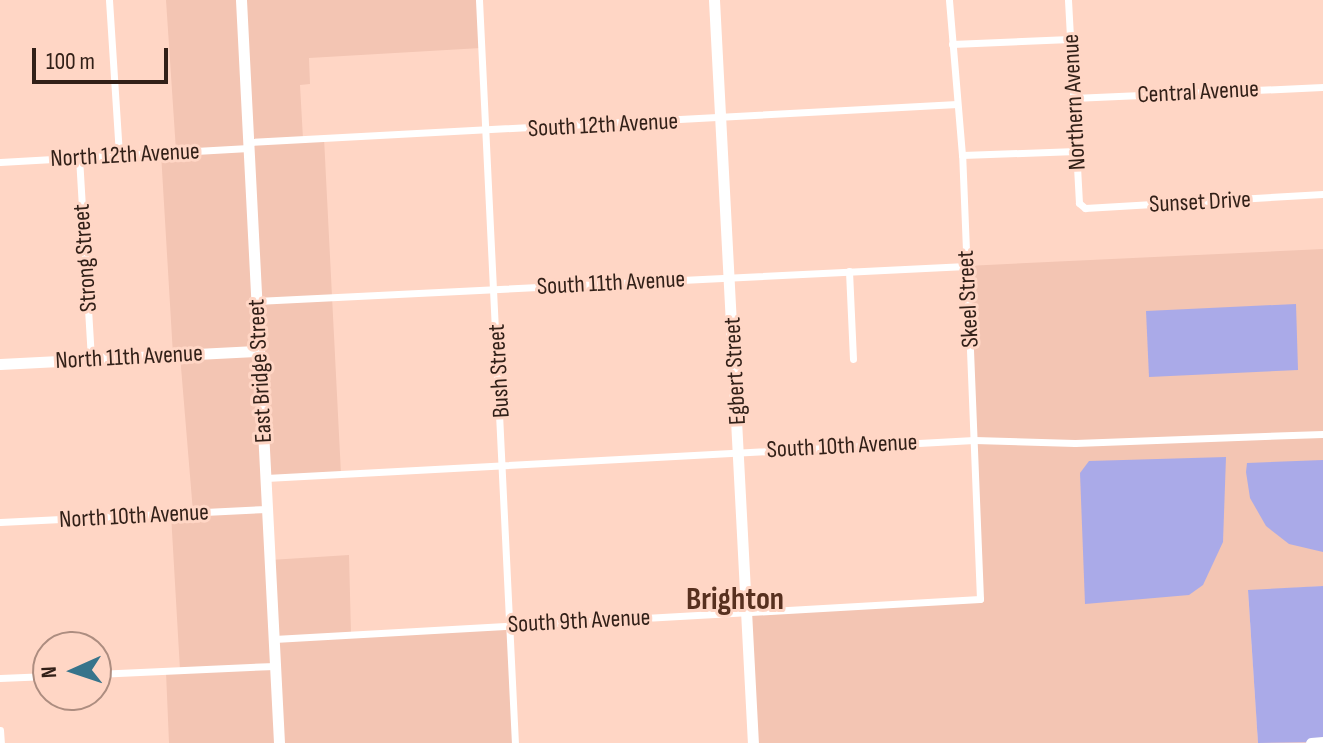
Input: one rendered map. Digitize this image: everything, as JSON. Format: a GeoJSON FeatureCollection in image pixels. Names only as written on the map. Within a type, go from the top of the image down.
{"type":"FeatureCollection","features":[{"type":"Feature","properties":{"kind":"street"},"geometry":{"type":"LineString","coordinates":[[109,0],[119,155]]}},
{"type":"Feature","properties":{"kind":"street","name":"East Bridge Street"},"geometry":{"type":"LineString","coordinates":[[241,0],[279,743]]}},
{"type":"Feature","properties":{"kind":"street","name":"Bush Street"},"geometry":{"type":"LineString","coordinates":[[479,0],[515,743]]}},
{"type":"Feature","properties":{"kind":"street","name":"Egbert Street"},"geometry":{"type":"LineString","coordinates":[[714,0],[753,743]]}},
{"type":"Feature","properties":{"kind":"street","name":"Skeel Street"},"geometry":{"type":"LineString","coordinates":[[949,0],[962,155],[980,599]]}},
{"type":"Feature","properties":{"kind":"street","name":"Northern Avenue"},"geometry":{"type":"LineString","coordinates":[[1068,0],[1079,203]]}},
{"type":"Feature","properties":{"kind":"street"},"geometry":{"type":"LineString","coordinates":[[952,44],[1070,39]]}},
{"type":"Feature","properties":{"kind":"street","name":"Central Avenue"},"geometry":{"type":"LineString","coordinates":[[1073,98],[1323,87]]}},
{"type":"Feature","properties":{"kind":"street","name":"South 12th Avenue"},"geometry":{"type":"LineString","coordinates":[[249,145],[957,104]]}},
{"type":"Feature","properties":{"kind":"street","name":"North 12th Avenue"},"geometry":{"type":"LineString","coordinates":[[0,162],[249,145]]}},
{"type":"Feature","properties":{"kind":"street"},"geometry":{"type":"LineString","coordinates":[[962,155],[1076,151]]}},
{"type":"Feature","properties":{"kind":"street","name":"Strong Street"},"geometry":{"type":"LineString","coordinates":[[79,157],[91,359]]}},
{"type":"Feature","properties":{"kind":"street","name":"Sunset Drive"},"geometry":{"type":"LineString","coordinates":[[1079,203],[1085,208],[1323,194]]}},
{"type":"Feature","properties":{"kind":"street","name":"South 11th Avenue"},"geometry":{"type":"LineString","coordinates":[[256,301],[966,266]]}},
{"type":"Feature","properties":{"kind":"street"},"geometry":{"type":"LineString","coordinates":[[849,271],[853,359]]}},
{"type":"Feature","properties":{"kind":"street","name":"North 11th Avenue"},"geometry":{"type":"LineString","coordinates":[[0,364],[258,351]]}},
{"type":"Feature","properties":{"kind":"street","name":"South 10th Avenue"},"geometry":{"type":"LineString","coordinates":[[266,478],[974,440],[1075,443],[1323,434]]}},
{"type":"Feature","properties":{"kind":"street","name":"North 10th Avenue"},"geometry":{"type":"LineString","coordinates":[[0,522],[267,509]]}},
{"type":"Feature","properties":{"kind":"street","name":"South 9th Avenue"},"geometry":{"type":"LineString","coordinates":[[274,639],[980,599]]}},
{"type":"Feature","properties":{"kind":"street"},"geometry":{"type":"LineString","coordinates":[[112,673],[275,666]]}},
{"type":"Feature","properties":{"kind":"street"},"geometry":{"type":"LineString","coordinates":[[0,678],[32,677]]}},
{"type":"Feature","properties":{"kind":"street"},"geometry":{"type":"LineString","coordinates":[[0,730],[1,743]]}},
{"type":"Feature","properties":{"kind":"street"},"geometry":{"type":"LineString","coordinates":[[1311,743],[1323,742]]}},
{"type":"Feature","properties":{"kind":"shaded area"},"geometry":{"type":"Polygon","coordinates":[[[166,0],[479,0],[481,48],[309,58],[310,84],[300,85],[303,139],[324,138],[341,474],[266,478],[270,560],[349,555],[351,634],[510,624],[515,743],[169,743],[166,672],[180,670],[171,514],[193,512],[180,355],[173,355],[161,153],[176,151],[166,0]]]}},
{"type":"Feature","properties":{"kind":"shaded area"},"geometry":{"type":"Polygon","coordinates":[[[1323,249],[1323,586],[1248,591],[1258,743],[753,743],[746,613],[980,599],[966,266],[1323,249]]]}},
{"type":"Feature","properties":{"kind":"shaded area"},"geometry":{"type":"Polygon","coordinates":[[[1296,304],[1298,370],[1149,377],[1146,311],[1296,304]]]}},
{"type":"Feature","properties":{"kind":"shaded area"},"geometry":{"type":"Polygon","coordinates":[[[1226,457],[1223,542],[1203,585],[1189,595],[1085,604],[1080,473],[1089,461],[1226,457]]]}},
{"type":"Feature","properties":{"kind":"shaded area"},"geometry":{"type":"Polygon","coordinates":[[[1323,460],[1323,552],[1289,544],[1266,526],[1250,498],[1246,472],[1247,463],[1323,460]]]}},
{"type":"Feature","properties":{"kind":"shaded area"},"geometry":{"type":"Polygon","coordinates":[[[1323,586],[1323,742],[1258,743],[1248,590],[1323,586]]]}},
{"type":"Feature","properties":{"kind":"district","name":"Brighton"},"geometry":{"type":"Point","coordinates":[735,600]}}]}
